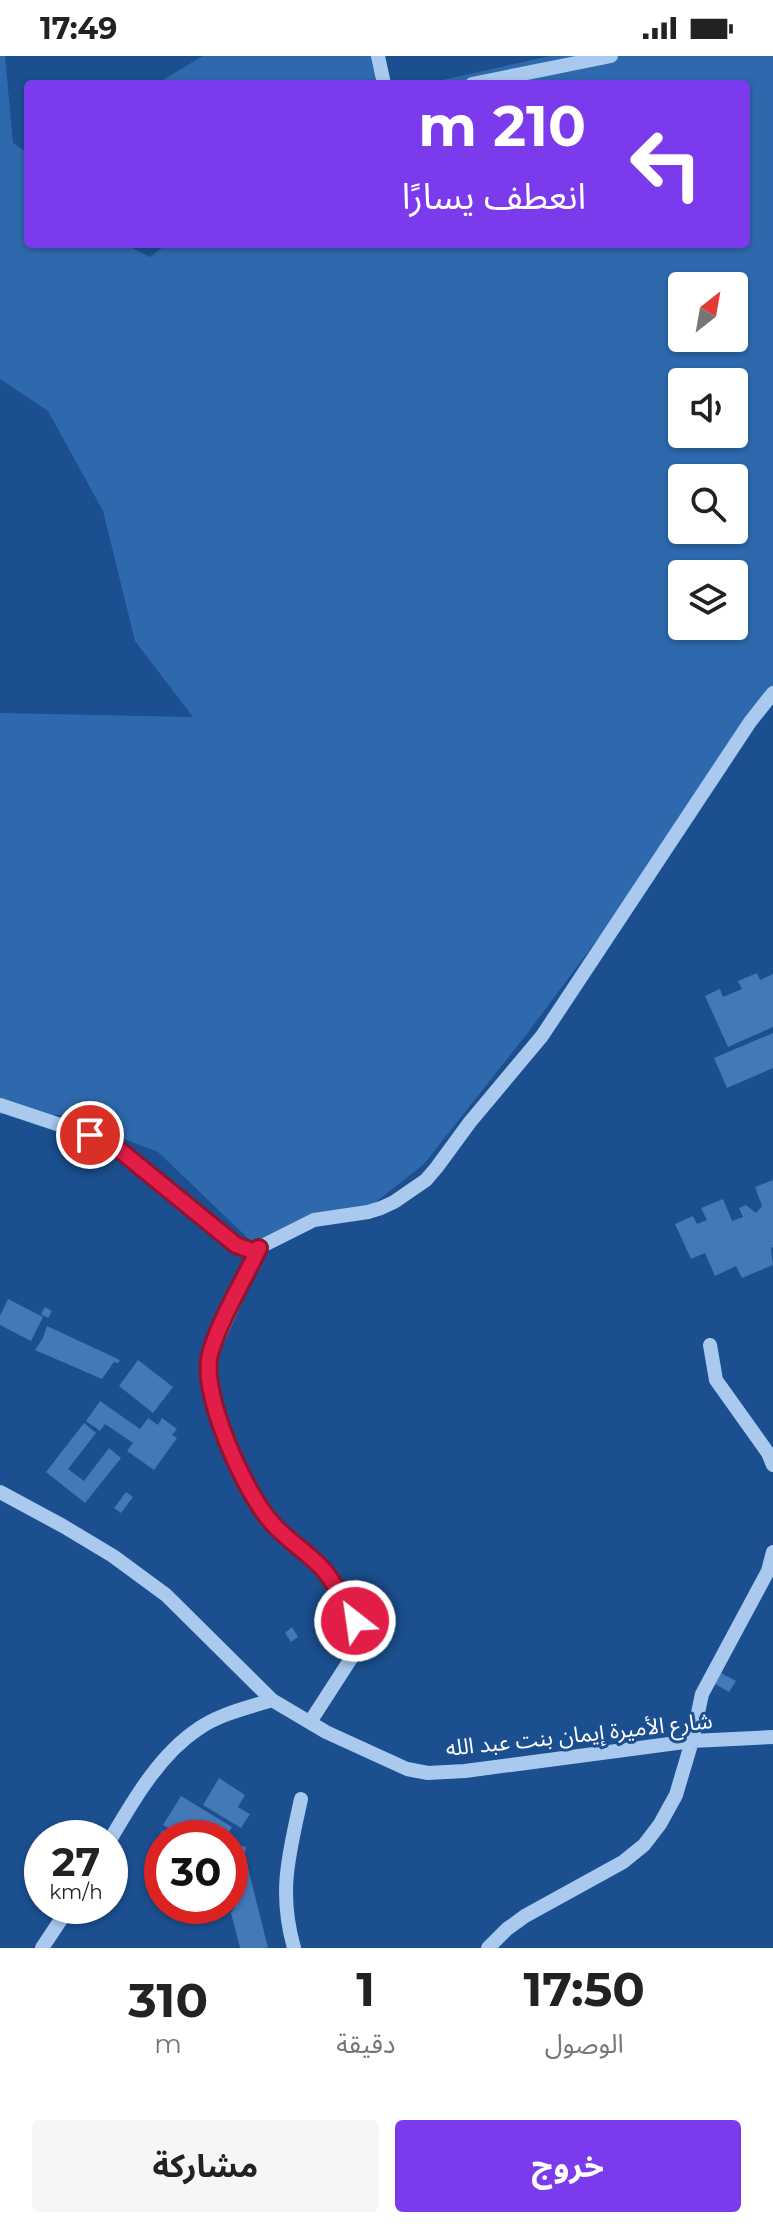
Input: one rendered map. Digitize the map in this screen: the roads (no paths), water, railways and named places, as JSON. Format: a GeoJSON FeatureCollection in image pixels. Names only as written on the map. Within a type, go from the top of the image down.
{"type":"FeatureCollection","features":[{"type":"Feature","properties":{"kind":"street"},"geometry":{"type":"LineString","coordinates":[[378,56],[383,80]]}},
{"type":"Feature","properties":{"kind":"street"},"geometry":{"type":"LineString","coordinates":[[492,80],[611,56]]}},
{"type":"Feature","properties":{"kind":"street"},"geometry":{"type":"LineString","coordinates":[[0,1105],[90,1135],[122,1152],[236,1245],[252,1251],[314,1220],[368,1212],[394,1202],[432,1174],[470,1122],[542,1036],[750,722],[773,693]]}},
{"type":"Feature","properties":{"kind":"street"},"geometry":{"type":"LineString","coordinates":[[259,1248],[215,1343],[207,1375],[217,1412],[250,1493],[274,1526],[324,1570],[355,1621],[357,1642],[352,1657],[310,1722]]}},
{"type":"Feature","properties":{"kind":"street"},"geometry":{"type":"LineString","coordinates":[[710,1345],[716,1380],[768,1453],[773,1465]]}},
{"type":"Feature","properties":{"kind":"street","name":"شارع الأميرة إيمان بنت عبد الله"},"geometry":{"type":"LineString","coordinates":[[0,1492],[113,1556],[166,1595],[272,1700],[407,1769],[428,1773],[479,1769],[692,1741],[773,1737]]}},
{"type":"Feature","properties":{"kind":"street"},"geometry":{"type":"LineString","coordinates":[[488,1948],[525,1916],[623,1862],[644,1845],[660,1824],[676,1795],[702,1694],[768,1571],[773,1552]]}},
{"type":"Feature","properties":{"kind":"street"},"geometry":{"type":"LineString","coordinates":[[122,1820],[169,1755],[198,1729],[228,1714],[272,1700]]}},
{"type":"Feature","properties":{"kind":"street"},"geometry":{"type":"LineString","coordinates":[[294,1948],[285,1905],[286,1867],[301,1799]]}},
{"type":"Feature","properties":{"kind":"street"},"geometry":{"type":"LineString","coordinates":[[42,1948],[58,1924]]}}]}
